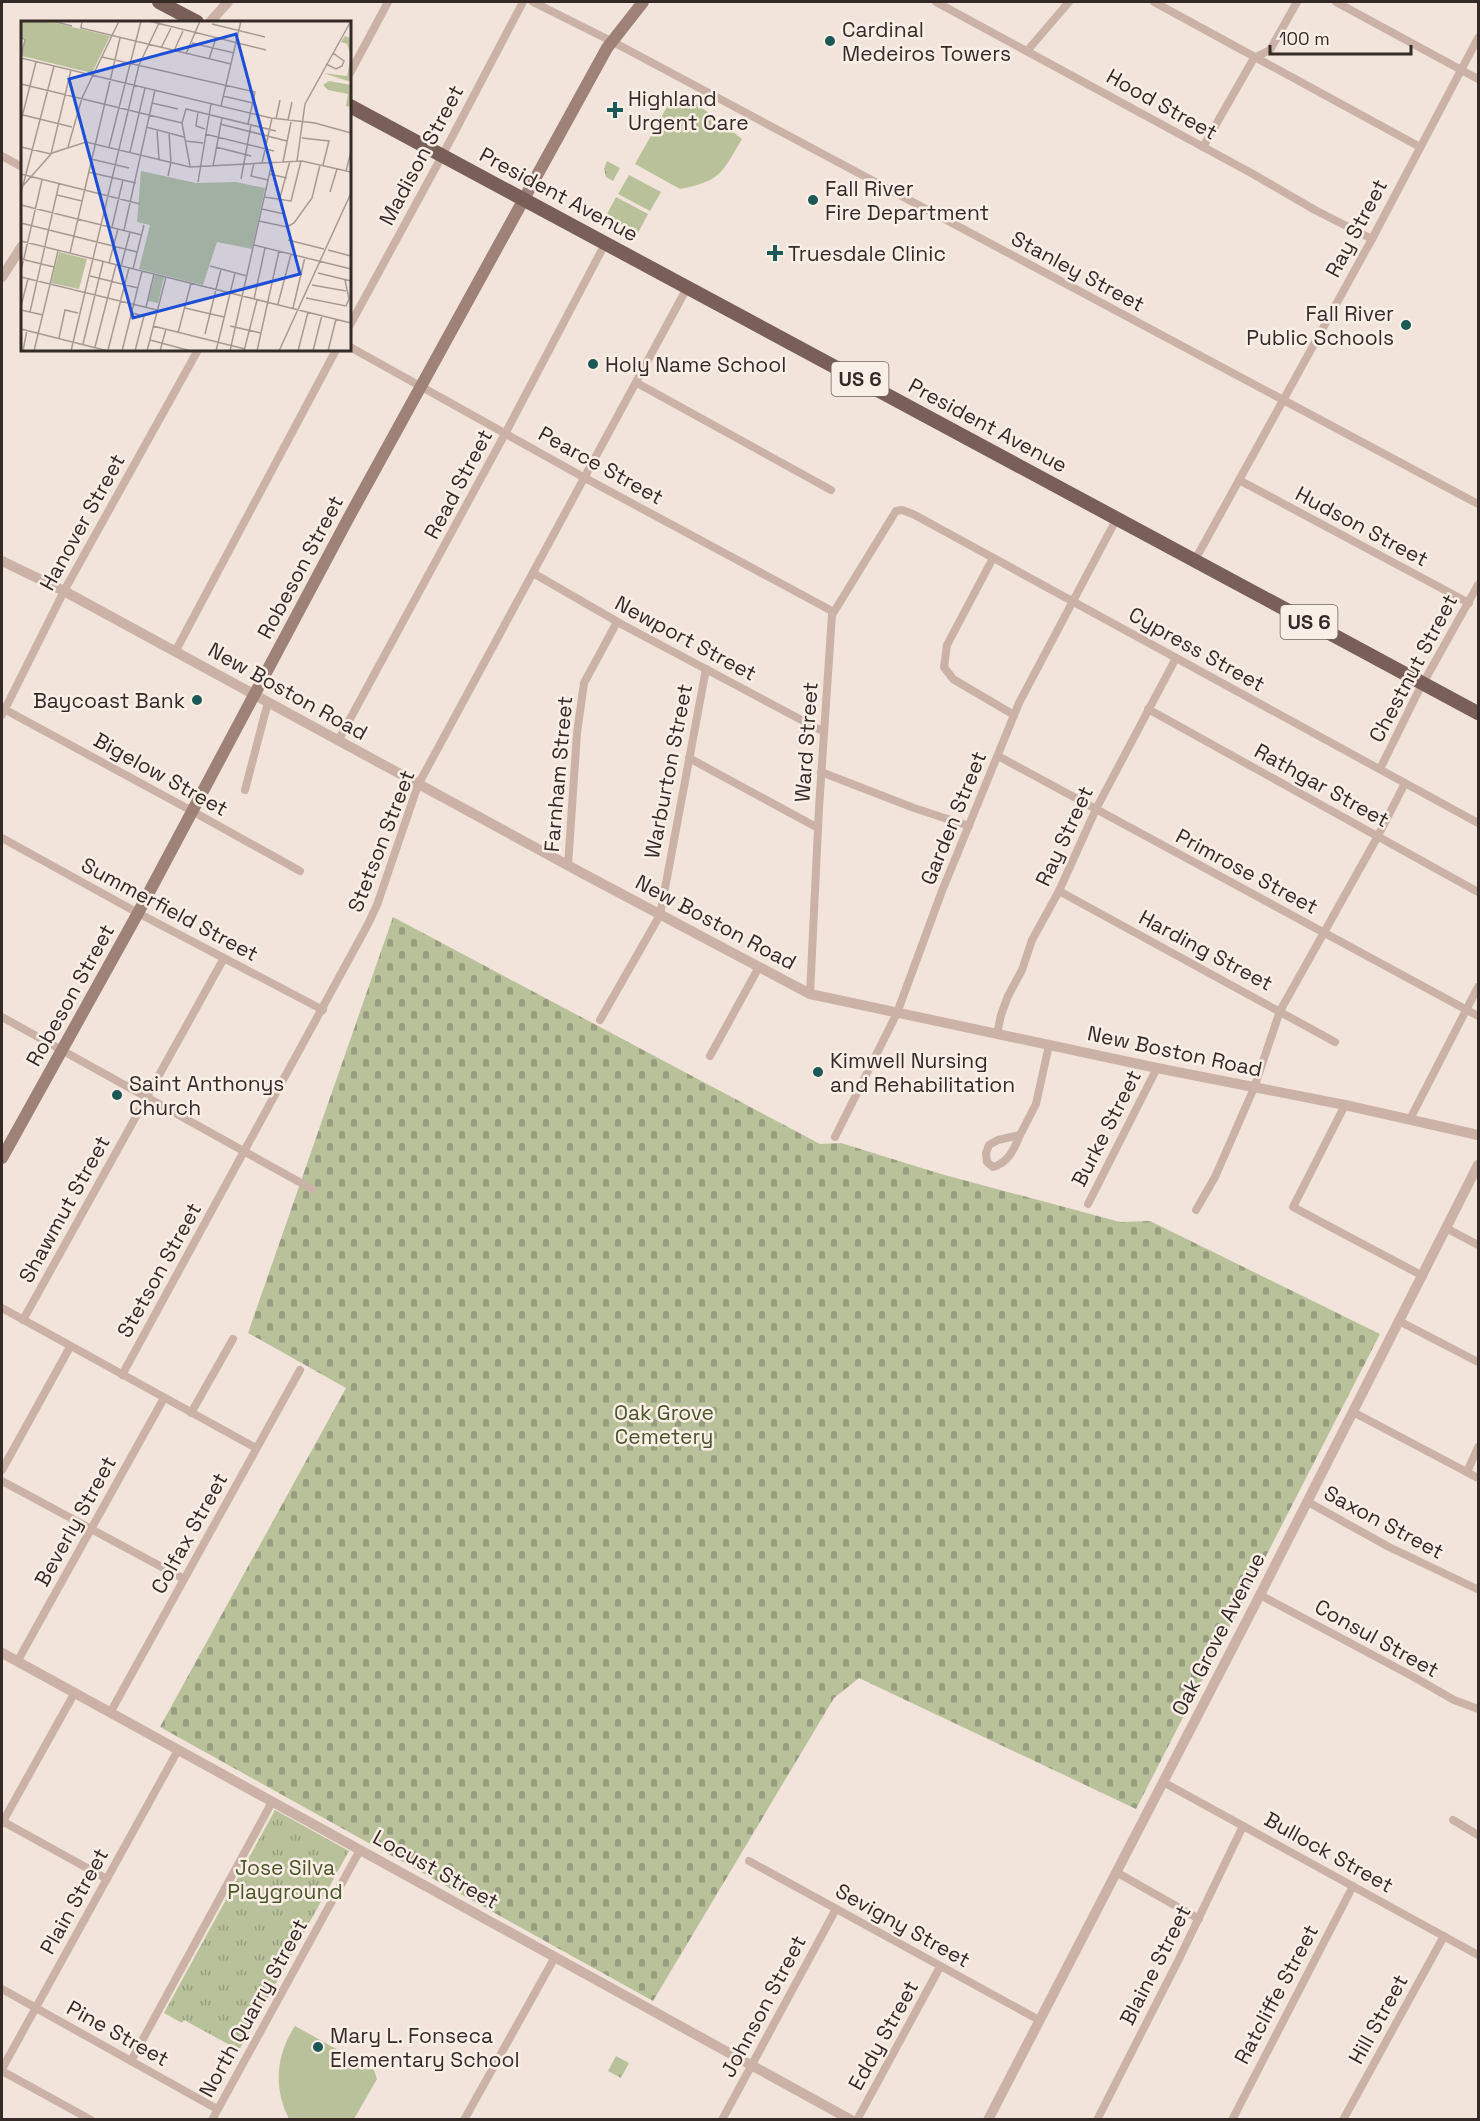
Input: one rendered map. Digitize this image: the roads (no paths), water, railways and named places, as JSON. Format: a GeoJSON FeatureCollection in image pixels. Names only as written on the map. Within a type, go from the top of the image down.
{"type":"FeatureCollection","features":[{"type":"Feature","properties":{"kind":"main road"},"geometry":{"type":"LineString","coordinates":[[159,2],[195,21]]}},
{"type":"Feature","properties":{"kind":"main road","name":"Robeson Street"},"geometry":{"type":"LineString","coordinates":[[2,1158],[138,913],[349,517],[611,41],[643,2]]}},
{"type":"Feature","properties":{"kind":"main road","name":"President Avenue"},"geometry":{"type":"LineString","coordinates":[[351,107],[1479,713]]}},
{"type":"Feature","properties":{"kind":"street"},"geometry":{"type":"LineString","coordinates":[[211,21],[228,2]]}},
{"type":"Feature","properties":{"kind":"street"},"geometry":{"type":"LineString","coordinates":[[351,71],[388,2]]}},
{"type":"Feature","properties":{"kind":"street","name":"Madison Street"},"geometry":{"type":"LineString","coordinates":[[351,323],[523,2]]}},
{"type":"Feature","properties":{"kind":"street","name":"Stanley Street"},"geometry":{"type":"LineString","coordinates":[[533,2],[611,41],[1282,401],[1479,504]]}},
{"type":"Feature","properties":{"kind":"street","name":"Hood Street"},"geometry":{"type":"LineString","coordinates":[[936,2],[1372,239]]}},
{"type":"Feature","properties":{"kind":"street"},"geometry":{"type":"LineString","coordinates":[[1027,51],[1069,2]]}},
{"type":"Feature","properties":{"kind":"street"},"geometry":{"type":"LineString","coordinates":[[1154,2],[1420,147]]}},
{"type":"Feature","properties":{"kind":"street"},"geometry":{"type":"LineString","coordinates":[[1203,147],[1254,58],[1270,50],[1297,2]]}},
{"type":"Feature","properties":{"kind":"street"},"geometry":{"type":"LineString","coordinates":[[1342,3],[1479,79]]}},
{"type":"Feature","properties":{"kind":"street","name":"Ray Street"},"geometry":{"type":"LineString","coordinates":[[1195,560],[1372,239],[1479,38]]}},
{"type":"Feature","properties":{"kind":"street"},"geometry":{"type":"LineString","coordinates":[[2,156],[21,167]]}},
{"type":"Feature","properties":{"kind":"street","name":"Read Street"},"geometry":{"type":"LineString","coordinates":[[338,741],[506,432],[606,242]]}},
{"type":"Feature","properties":{"kind":"street"},"geometry":{"type":"LineString","coordinates":[[2,277],[21,248]]}},
{"type":"Feature","properties":{"kind":"street","name":"Stetson Street"},"geometry":{"type":"LineString","coordinates":[[122,1375],[377,905],[418,784],[688,286]]}},
{"type":"Feature","properties":{"kind":"street","name":"Pearce Street"},"geometry":{"type":"LineString","coordinates":[[351,348],[585,478],[832,611],[832,615]]}},
{"type":"Feature","properties":{"kind":"street","name":"Hanover Street"},"geometry":{"type":"LineString","coordinates":[[3,712],[64,591],[197,351]]}},
{"type":"Feature","properties":{"kind":"street"},"geometry":{"type":"LineString","coordinates":[[175,652],[335,351]]}},
{"type":"Feature","properties":{"kind":"street"},"geometry":{"type":"LineString","coordinates":[[637,383],[831,490]]}},
{"type":"Feature","properties":{"kind":"street","name":"Hudson Street"},"geometry":{"type":"LineString","coordinates":[[1239,480],[1468,603]]}},
{"type":"Feature","properties":{"kind":"street","name":"Cypress Street"},"geometry":{"type":"LineString","coordinates":[[896,511],[902,510],[913,514],[1479,823]]}},
{"type":"Feature","properties":{"kind":"street","name":"Ward Street"},"geometry":{"type":"LineString","coordinates":[[810,994],[821,772],[832,615],[896,511]]}},
{"type":"Feature","properties":{"kind":"street","name":"Garden Street"},"geometry":{"type":"LineString","coordinates":[[835,1137],[897,1013],[942,891],[1014,716],[1117,518]]}},
{"type":"Feature","properties":{"kind":"street"},"geometry":{"type":"LineString","coordinates":[[993,558],[947,645],[944,667],[953,679],[1014,716]]}},
{"type":"Feature","properties":{"kind":"street","name":"New Boston Road"},"geometry":{"type":"LineString","coordinates":[[2,561],[64,591],[568,866],[810,994],[1479,1135]]}},
{"type":"Feature","properties":{"kind":"street","name":"Newport Street"},"geometry":{"type":"LineString","coordinates":[[533,573],[617,622],[824,732]]}},
{"type":"Feature","properties":{"kind":"street","name":"Chestnut Street"},"geometry":{"type":"LineString","coordinates":[[1380,769],[1424,683],[1479,585]]}},
{"type":"Feature","properties":{"kind":"street","name":"Farnham Street"},"geometry":{"type":"LineString","coordinates":[[568,866],[577,733],[584,682],[617,622]]}},
{"type":"Feature","properties":{"kind":"street","name":"Ray Street"},"geometry":{"type":"LineString","coordinates":[[997,1034],[1008,996],[1022,970],[1032,940],[1059,891],[1096,809],[1176,658]]}},
{"type":"Feature","properties":{"kind":"street","name":"Warburton Street"},"geometry":{"type":"LineString","coordinates":[[600,1020],[660,915],[706,669]]}},
{"type":"Feature","properties":{"kind":"street"},"geometry":{"type":"LineString","coordinates":[[245,790],[268,702]]}},
{"type":"Feature","properties":{"kind":"street","name":"Rathgar Street"},"geometry":{"type":"LineString","coordinates":[[1148,709],[1479,892]]}},
{"type":"Feature","properties":{"kind":"street","name":"Bigelow Street"},"geometry":{"type":"LineString","coordinates":[[3,712],[192,811],[300,871]]}},
{"type":"Feature","properties":{"kind":"street","name":"Primrose Street"},"geometry":{"type":"LineString","coordinates":[[998,756],[1479,1016]]}},
{"type":"Feature","properties":{"kind":"street"},"geometry":{"type":"LineString","coordinates":[[689,758],[818,828]]}},
{"type":"Feature","properties":{"kind":"street"},"geometry":{"type":"LineString","coordinates":[[821,772],[969,826]]}},
{"type":"Feature","properties":{"kind":"street"},"geometry":{"type":"LineString","coordinates":[[1196,1210],[1215,1177],[1254,1088],[1280,1011],[1378,836],[1405,783]]}},
{"type":"Feature","properties":{"kind":"street","name":"Summerfield Street"},"geometry":{"type":"LineString","coordinates":[[2,838],[322,1010]]}},
{"type":"Feature","properties":{"kind":"street","name":"Harding Street"},"geometry":{"type":"LineString","coordinates":[[1059,891],[1335,1042]]}},
{"type":"Feature","properties":{"kind":"street","name":"Shawmut Street"},"geometry":{"type":"LineString","coordinates":[[23,1320],[224,958]]}},
{"type":"Feature","properties":{"kind":"street"},"geometry":{"type":"LineString","coordinates":[[710,1056],[759,967]]}},
{"type":"Feature","properties":{"kind":"street"},"geometry":{"type":"LineString","coordinates":[[1410,1119],[1479,987]]}},
{"type":"Feature","properties":{"kind":"street"},"geometry":{"type":"LineString","coordinates":[[2,1017],[312,1189]]}},
{"type":"Feature","properties":{"kind":"street"},"geometry":{"type":"LineString","coordinates":[[1020,1136],[1036,1104],[1049,1045]]}},
{"type":"Feature","properties":{"kind":"street","name":"Burke Street"},"geometry":{"type":"LineString","coordinates":[[1088,1204],[1157,1068]]}},
{"type":"Feature","properties":{"kind":"street"},"geometry":{"type":"LineString","coordinates":[[1346,1106],[1293,1207],[1423,1276]]}},
{"type":"Feature","properties":{"kind":"street","name":"Oak Grove Avenue"},"geometry":{"type":"LineString","coordinates":[[988,2120],[1308,1502],[1479,1165]]}},
{"type":"Feature","properties":{"kind":"street"},"geometry":{"type":"LineString","coordinates":[[1446,1228],[1479,1245]]}},
{"type":"Feature","properties":{"kind":"street"},"geometry":{"type":"LineString","coordinates":[[2,1308],[256,1449]]}},
{"type":"Feature","properties":{"kind":"street"},"geometry":{"type":"LineString","coordinates":[[1400,1321],[1479,1362]]}},
{"type":"Feature","properties":{"kind":"street"},"geometry":{"type":"LineString","coordinates":[[190,1413],[233,1340]]}},
{"type":"Feature","properties":{"kind":"street"},"geometry":{"type":"LineString","coordinates":[[2,1470],[70,1347]]}},
{"type":"Feature","properties":{"kind":"street","name":"Colfax Street"},"geometry":{"type":"LineString","coordinates":[[110,1713],[300,1370]]}},
{"type":"Feature","properties":{"kind":"street","name":"Beverly Street"},"geometry":{"type":"LineString","coordinates":[[17,1662],[164,1398]]}},
{"type":"Feature","properties":{"kind":"street"},"geometry":{"type":"LineString","coordinates":[[1353,1412],[1479,1478]]}},
{"type":"Feature","properties":{"kind":"street"},"geometry":{"type":"LineString","coordinates":[[1467,1472],[1479,1447]]}},
{"type":"Feature","properties":{"kind":"street"},"geometry":{"type":"LineString","coordinates":[[2,1481],[184,1579]]}},
{"type":"Feature","properties":{"kind":"street","name":"Saxon Street"},"geometry":{"type":"LineString","coordinates":[[1308,1502],[1389,1547],[1477,1589]]}},
{"type":"Feature","properties":{"kind":"street","name":"Consul Street"},"geometry":{"type":"LineString","coordinates":[[1260,1595],[1454,1700],[1479,1709]]}},
{"type":"Feature","properties":{"kind":"street","name":"Locust Street"},"geometry":{"type":"LineString","coordinates":[[2,1653],[851,2120]]}},
{"type":"Feature","properties":{"kind":"street"},"geometry":{"type":"LineString","coordinates":[[74,1694],[2,1822],[107,1879]]}},
{"type":"Feature","properties":{"kind":"street","name":"Plain Street"},"geometry":{"type":"LineString","coordinates":[[2,2070],[178,1750]]}},
{"type":"Feature","properties":{"kind":"street","name":"Bullock Street"},"geometry":{"type":"LineString","coordinates":[[1163,1782],[1479,1954]]}},
{"type":"Feature","properties":{"kind":"street"},"geometry":{"type":"LineString","coordinates":[[131,2061],[272,1802]]}},
{"type":"Feature","properties":{"kind":"street"},"geometry":{"type":"LineString","coordinates":[[1453,1820],[1479,1834]]}},
{"type":"Feature","properties":{"kind":"street","name":"Blaine Street"},"geometry":{"type":"LineString","coordinates":[[1096,2120],[1199,1919],[1243,1826]]}},
{"type":"Feature","properties":{"kind":"street","name":"North Quarry Street"},"geometry":{"type":"LineString","coordinates":[[212,2120],[360,1850]]}},
{"type":"Feature","properties":{"kind":"street","name":"Sevigny Street"},"geometry":{"type":"LineString","coordinates":[[749,1861],[1039,2020]]}},
{"type":"Feature","properties":{"kind":"street"},"geometry":{"type":"LineString","coordinates":[[1116,1872],[1199,1919]]}},
{"type":"Feature","properties":{"kind":"street","name":"Ratcliffe Street"},"geometry":{"type":"LineString","coordinates":[[1232,2120],[1353,1886]]}},
{"type":"Feature","properties":{"kind":"street","name":"Johnson Street"},"geometry":{"type":"LineString","coordinates":[[722,2120],[836,1909]]}},
{"type":"Feature","properties":{"kind":"street","name":"Hill Street"},"geometry":{"type":"LineString","coordinates":[[1343,2120],[1444,1936]]}},
{"type":"Feature","properties":{"kind":"street"},"geometry":{"type":"LineString","coordinates":[[464,2120],[555,1957]]}},
{"type":"Feature","properties":{"kind":"street","name":"Eddy Street"},"geometry":{"type":"LineString","coordinates":[[857,2120],[940,1967]]}},
{"type":"Feature","properties":{"kind":"street","name":"Pine Street"},"geometry":{"type":"LineString","coordinates":[[2,1989],[217,2109]]}},
{"type":"Feature","properties":{"kind":"street"},"geometry":{"type":"LineString","coordinates":[[2,2070],[91,2120]]}},
{"type":"Feature","properties":{"kind":"place","name":"Cardinal Medeiros Towers"},"geometry":{"type":"Point","coordinates":[830,41]}},
{"type":"Feature","properties":{"kind":"place","name":"Highland Urgent Care"},"geometry":{"type":"Point","coordinates":[615,110]}},
{"type":"Feature","properties":{"kind":"place","name":"Fall River Fire Department"},"geometry":{"type":"Point","coordinates":[813,200]}},
{"type":"Feature","properties":{"kind":"place","name":"Truesdale Clinic"},"geometry":{"type":"Point","coordinates":[775,253]}},
{"type":"Feature","properties":{"kind":"place","name":"Fall River Public Schools"},"geometry":{"type":"Point","coordinates":[1406,325]}},
{"type":"Feature","properties":{"kind":"place","name":"Holy Name School"},"geometry":{"type":"Point","coordinates":[593,364]}},
{"type":"Feature","properties":{"kind":"place","name":"Baycoast Bank"},"geometry":{"type":"Point","coordinates":[197,700]}},
{"type":"Feature","properties":{"kind":"place","name":"Kimwell Nursing and Rehabilitation"},"geometry":{"type":"Point","coordinates":[818,1072]}},
{"type":"Feature","properties":{"kind":"place","name":"Saint Anthonys Church"},"geometry":{"type":"Point","coordinates":[117,1095]}},
{"type":"Feature","properties":{"kind":"place","name":"Mary L. Fonseca Elementary School"},"geometry":{"type":"Point","coordinates":[318,2047]}},
{"type":"Feature","properties":{"kind":"park label","name":"Oak Grove Cemetery"},"geometry":{"type":"Point","coordinates":[664,1424]}},
{"type":"Feature","properties":{"kind":"park label","name":"Jose Silva Playground"},"geometry":{"type":"Point","coordinates":[285,1879]}}]}
